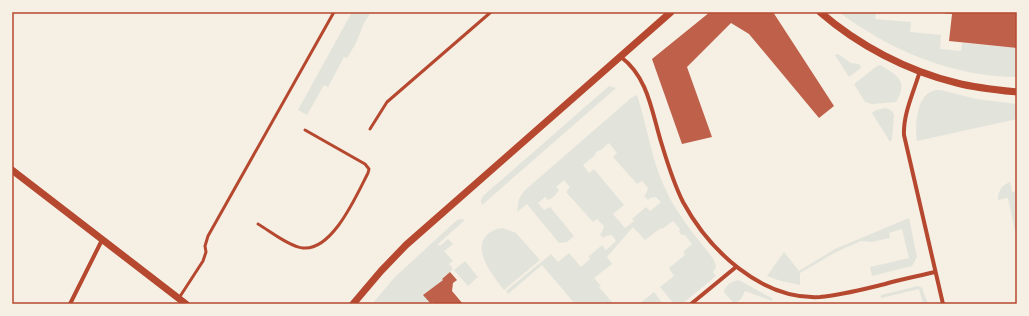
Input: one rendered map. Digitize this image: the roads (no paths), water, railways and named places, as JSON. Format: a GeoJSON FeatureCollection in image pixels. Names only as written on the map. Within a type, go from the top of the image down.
{"type":"FeatureCollection","features":[{"type":"Feature","properties":{"kind":"street"},"geometry":{"type":"LineString","coordinates":[[353,304],[381,271],[406,245],[671,12]]}},
{"type":"Feature","properties":{"kind":"street"},"geometry":{"type":"LineString","coordinates":[[820,12],[861,42],[920,71],[957,83],[981,88],[1017,92]]}},
{"type":"Feature","properties":{"kind":"street"},"geometry":{"type":"LineString","coordinates":[[621,57],[635,70],[645,88],[671,176],[683,202],[709,239],[736,267],[748,276],[762,284],[782,291],[803,296],[819,297],[855,291],[935,272]]}},
{"type":"Feature","properties":{"kind":"street"},"geometry":{"type":"LineString","coordinates":[[920,71],[907,112],[904,135],[943,304]]}},
{"type":"Feature","properties":{"kind":"street"},"geometry":{"type":"LineString","coordinates":[[12,170],[186,304]]}},
{"type":"Feature","properties":{"kind":"street"},"geometry":{"type":"LineString","coordinates":[[70,304],[102,240]]}},
{"type":"Feature","properties":{"kind":"street"},"geometry":{"type":"LineString","coordinates":[[691,304],[736,267]]}},
{"type":"Feature","properties":{"kind":"lane"},"geometry":{"type":"LineString","coordinates":[[179,298],[203,261],[208,236],[334,12]]}},
{"type":"Feature","properties":{"kind":"lane"},"geometry":{"type":"LineString","coordinates":[[370,129],[387,102],[491,12]]}},
{"type":"Feature","properties":{"kind":"lane"},"geometry":{"type":"LineString","coordinates":[[258,224],[295,246],[309,248],[323,242],[334,232],[350,208],[361,187],[369,169],[368,166],[305,130]]}}]}
